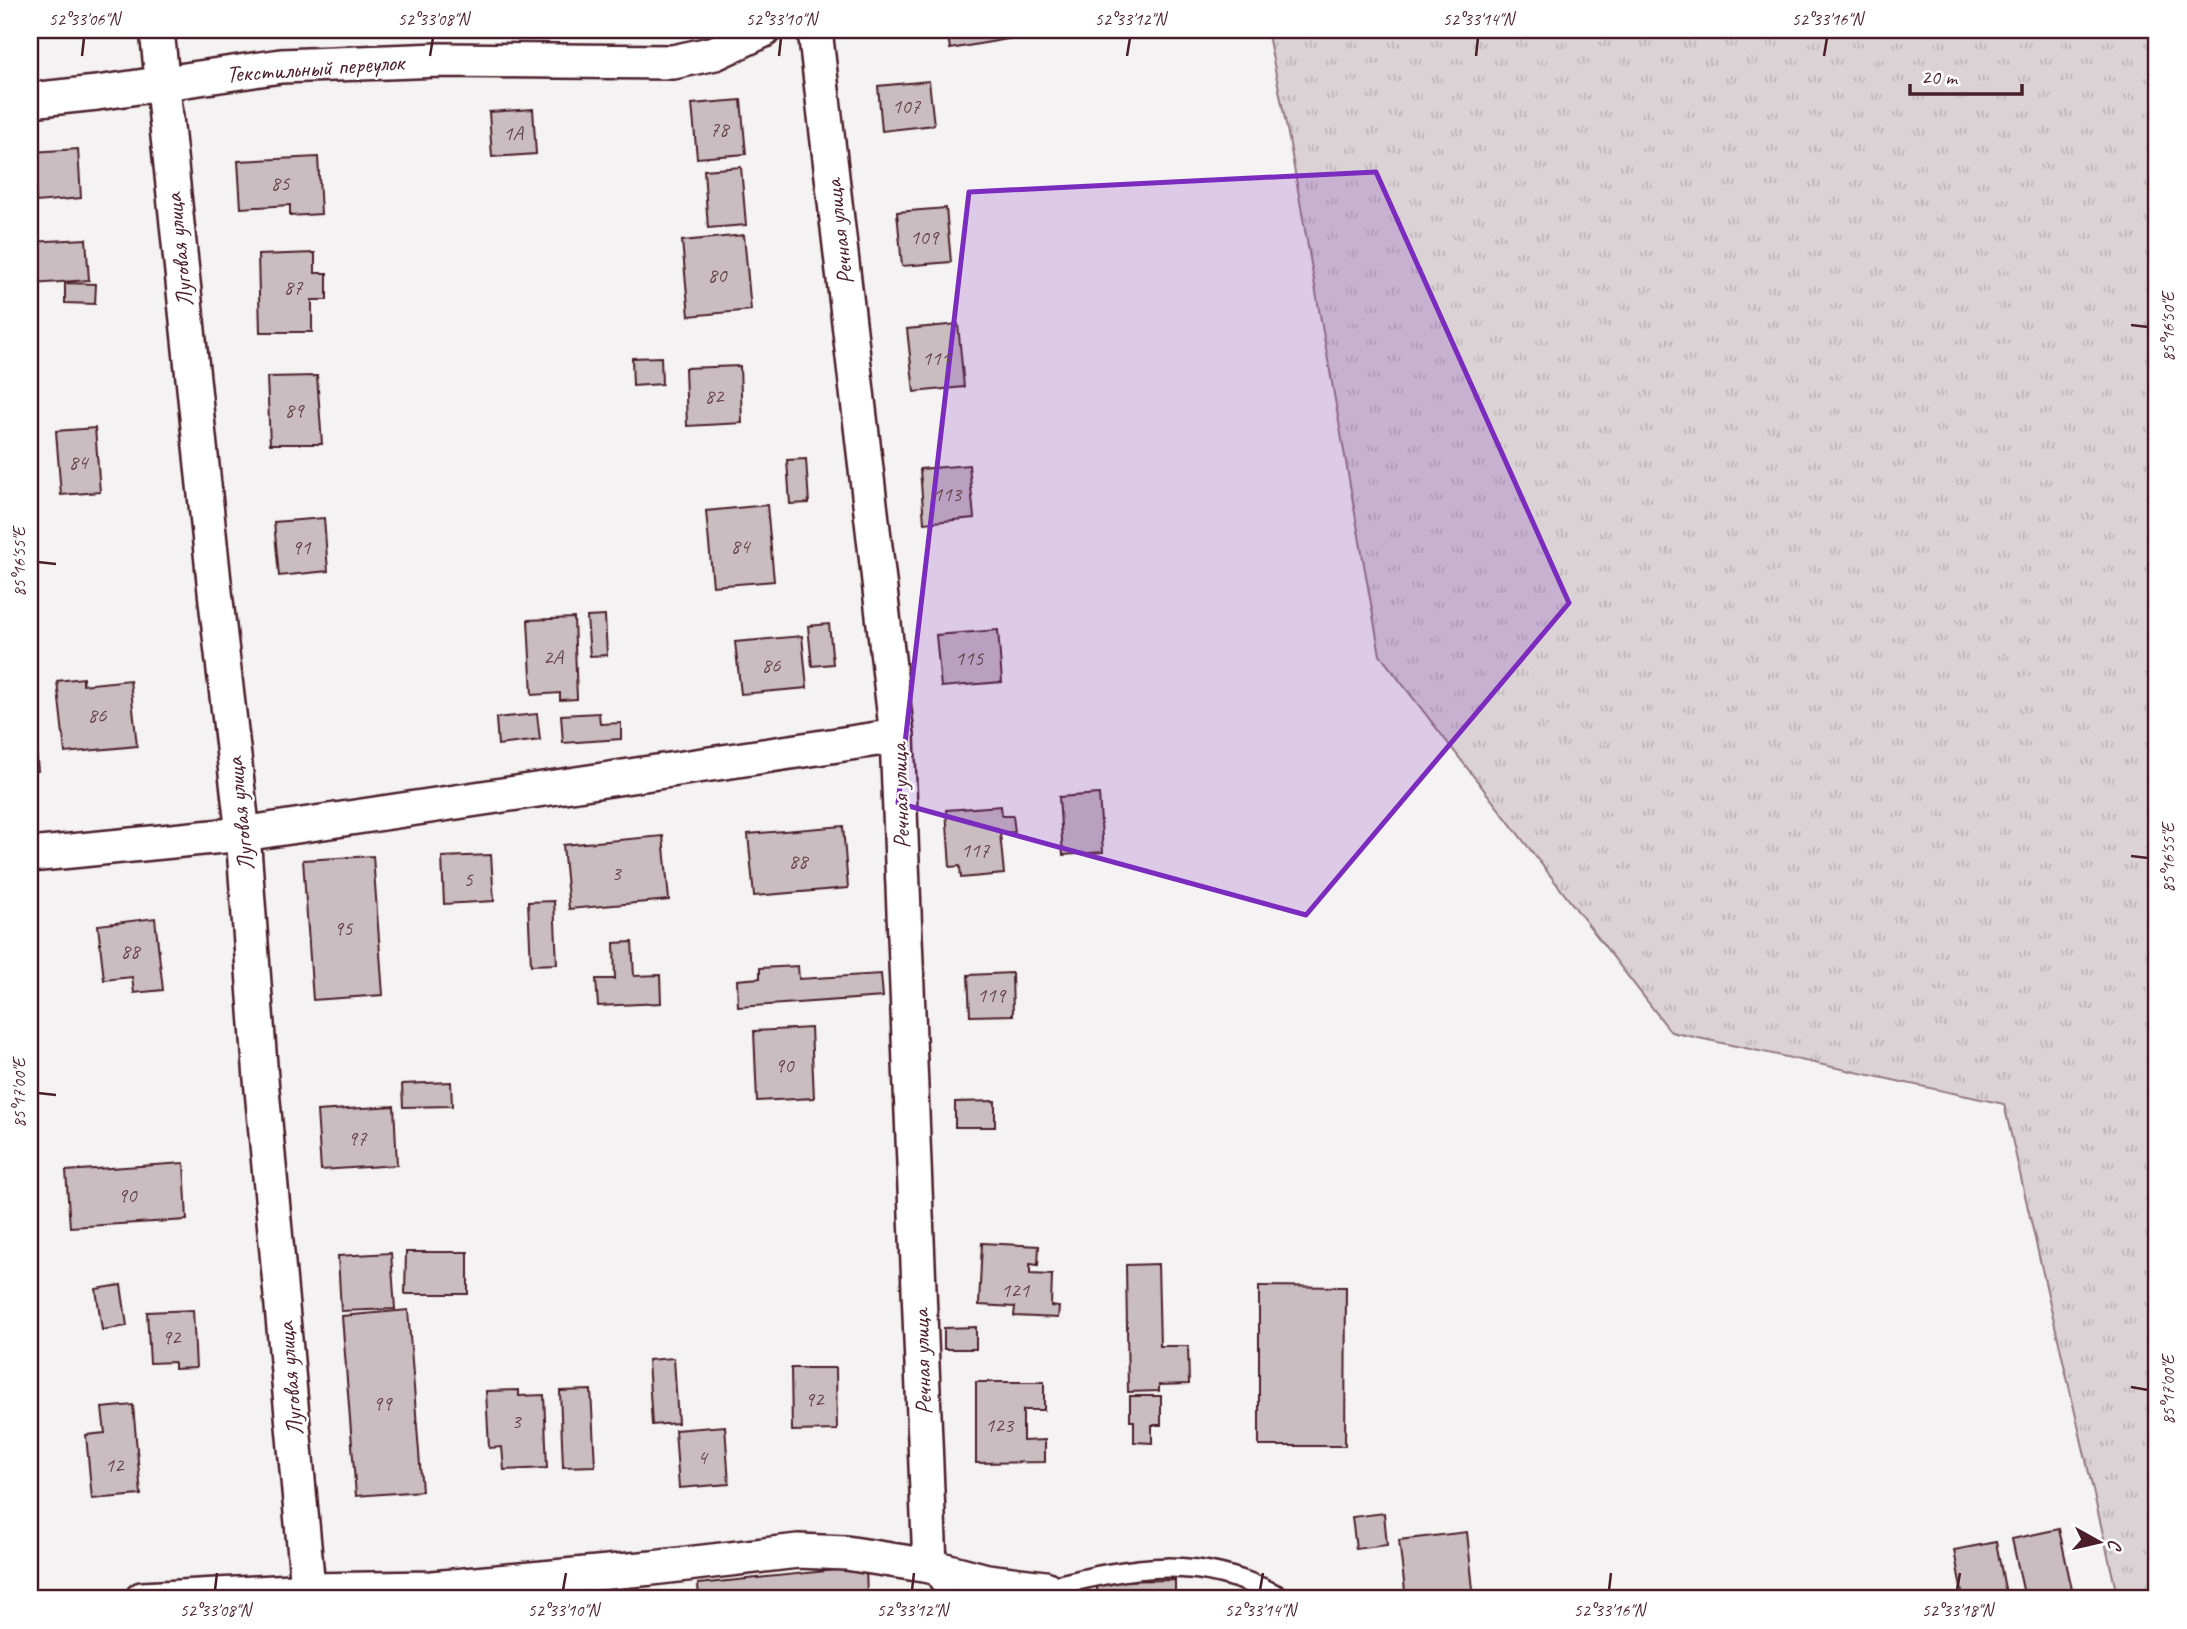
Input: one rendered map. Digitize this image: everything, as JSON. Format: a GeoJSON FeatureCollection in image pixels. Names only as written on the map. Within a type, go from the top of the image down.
{"type":"FeatureCollection","features":[{"type":"Feature","properties":{"kind":"street","name":"Луговая улица"},"geometry":{"type":"LineString","coordinates":[[158,30],[243,834],[262,1093],[310,1595]]}},
{"type":"Feature","properties":{"kind":"street","name":"Текстильный переулок"},"geometry":{"type":"LineString","coordinates":[[30,100],[281,66],[440,60],[673,62],[715,53],[764,30]]}},
{"type":"Feature","properties":{"kind":"street","name":"Речная улица"},"geometry":{"type":"LineString","coordinates":[[815,30],[897,736],[930,1566]]}},
{"type":"Feature","properties":{"kind":"street"},"geometry":{"type":"LineString","coordinates":[[30,855],[243,834],[897,736]]}},
{"type":"Feature","properties":{"kind":"street"},"geometry":{"type":"LineString","coordinates":[[142,1599],[310,1595],[432,1588],[652,1569],[798,1551],[846,1553],[930,1566],[987,1581],[1045,1588]]}},
{"type":"Feature","properties":{"kind":"lane"},"geometry":{"type":"LineString","coordinates":[[930,1566],[949,1599]]}},
{"type":"Feature","properties":{"kind":"lane"},"geometry":{"type":"LineString","coordinates":[[1045,1588],[1139,1568],[1177,1566],[1204,1570],[1242,1581],[1285,1599]]}},
{"type":"Feature","properties":{"kind":"highlighted area"},"geometry":{"type":"Polygon","coordinates":[[[1376,172],[1569,603],[1306,915],[898,803],[969,192],[1376,172]]]}},
{"type":"Feature","properties":{"kind":"green space"},"geometry":{"type":"Polygon","coordinates":[[[1267,30],[2157,30],[2157,1599],[2118,1599],[2004,1104],[1671,1032],[1380,655],[1289,139],[1267,30]]]}},
{"type":"Feature","properties":{"kind":"building"},"geometry":{"type":"Polygon","coordinates":[[[947,30],[1019,30],[1020,37],[950,49],[947,30]]]}},
{"type":"Feature","properties":{"kind":"building"},"geometry":{"type":"Polygon","coordinates":[[[929,81],[934,125],[882,131],[878,86],[929,81]]]}},
{"type":"Feature","properties":{"kind":"building"},"geometry":{"type":"Polygon","coordinates":[[[741,100],[746,154],[697,158],[692,104],[741,100]]]}},
{"type":"Feature","properties":{"kind":"building"},"geometry":{"type":"Polygon","coordinates":[[[533,109],[536,154],[492,157],[489,112],[533,109]]]}},
{"type":"Feature","properties":{"kind":"building"},"geometry":{"type":"Polygon","coordinates":[[[78,149],[81,198],[36,202],[32,152],[78,149]]]}},
{"type":"Feature","properties":{"kind":"building"},"geometry":{"type":"Polygon","coordinates":[[[318,157],[321,214],[290,216],[290,205],[241,208],[238,161],[318,157]]]}},
{"type":"Feature","properties":{"kind":"building"},"geometry":{"type":"Polygon","coordinates":[[[741,167],[746,225],[708,228],[704,170],[741,167]]]}},
{"type":"Feature","properties":{"kind":"building"},"geometry":{"type":"Polygon","coordinates":[[[946,208],[951,262],[902,266],[897,212],[946,208]]]}},
{"type":"Feature","properties":{"kind":"building"},"geometry":{"type":"Polygon","coordinates":[[[744,235],[751,310],[689,316],[682,241],[744,235]]]}},
{"type":"Feature","properties":{"kind":"building"},"geometry":{"type":"Polygon","coordinates":[[[86,239],[89,280],[32,284],[30,242],[86,239]]]}},
{"type":"Feature","properties":{"kind":"building"},"geometry":{"type":"Polygon","coordinates":[[[315,253],[315,273],[327,273],[327,300],[312,300],[312,332],[260,332],[258,255],[315,253]]]}},
{"type":"Feature","properties":{"kind":"building"},"geometry":{"type":"Polygon","coordinates":[[[65,283],[96,284],[95,304],[65,303],[65,283]]]}},
{"type":"Feature","properties":{"kind":"building"},"geometry":{"type":"Polygon","coordinates":[[[958,324],[964,387],[914,392],[907,329],[958,324]]]}},
{"type":"Feature","properties":{"kind":"building"},"geometry":{"type":"Polygon","coordinates":[[[661,357],[662,384],[633,386],[632,358],[661,357]]]}},
{"type":"Feature","properties":{"kind":"building"},"geometry":{"type":"Polygon","coordinates":[[[740,366],[742,423],[687,426],[685,368],[740,366]]]}},
{"type":"Feature","properties":{"kind":"building"},"geometry":{"type":"Polygon","coordinates":[[[317,376],[322,444],[270,444],[267,377],[317,376]]]}},
{"type":"Feature","properties":{"kind":"building"},"geometry":{"type":"Polygon","coordinates":[[[95,428],[100,492],[61,495],[56,431],[95,428]]]}},
{"type":"Feature","properties":{"kind":"building"},"geometry":{"type":"Polygon","coordinates":[[[806,459],[809,503],[790,504],[787,460],[806,459]]]}},
{"type":"Feature","properties":{"kind":"building"},"geometry":{"type":"Polygon","coordinates":[[[969,465],[974,518],[924,523],[920,469],[969,465]]]}},
{"type":"Feature","properties":{"kind":"building"},"geometry":{"type":"Polygon","coordinates":[[[767,505],[774,581],[713,586],[706,511],[767,505]]]}},
{"type":"Feature","properties":{"kind":"building"},"geometry":{"type":"Polygon","coordinates":[[[324,518],[328,571],[279,576],[274,522],[324,518]]]}},
{"type":"Feature","properties":{"kind":"building"},"geometry":{"type":"Polygon","coordinates":[[[605,616],[607,655],[590,656],[587,617],[605,616]]]}},
{"type":"Feature","properties":{"kind":"building"},"geometry":{"type":"Polygon","coordinates":[[[574,618],[577,699],[560,700],[560,693],[532,695],[528,620],[574,618]]]}},
{"type":"Feature","properties":{"kind":"building"},"geometry":{"type":"Polygon","coordinates":[[[829,624],[833,664],[812,666],[808,626],[829,624]]]}},
{"type":"Feature","properties":{"kind":"building"},"geometry":{"type":"Polygon","coordinates":[[[998,630],[1002,682],[941,687],[936,635],[998,630]]]}},
{"type":"Feature","properties":{"kind":"building"},"geometry":{"type":"Polygon","coordinates":[[[802,636],[807,688],[741,694],[735,642],[802,636]]]}},
{"type":"Feature","properties":{"kind":"building"},"geometry":{"type":"Polygon","coordinates":[[[83,678],[83,685],[130,680],[137,746],[65,753],[57,681],[83,678]]]}},
{"type":"Feature","properties":{"kind":"building"},"geometry":{"type":"Polygon","coordinates":[[[30,708],[38,771],[30,772],[30,708]]]}},
{"type":"Feature","properties":{"kind":"building"},"geometry":{"type":"Polygon","coordinates":[[[599,713],[600,724],[621,723],[621,739],[563,743],[561,715],[599,713]]]}},
{"type":"Feature","properties":{"kind":"building"},"geometry":{"type":"Polygon","coordinates":[[[537,714],[540,740],[498,745],[496,718],[537,714]]]}},
{"type":"Feature","properties":{"kind":"building"},"geometry":{"type":"Polygon","coordinates":[[[1099,794],[1103,852],[1063,855],[1059,797],[1099,794]]]}},
{"type":"Feature","properties":{"kind":"building"},"geometry":{"type":"Polygon","coordinates":[[[1001,806],[1002,816],[1013,816],[1015,832],[1000,833],[1004,874],[961,878],[960,866],[950,867],[946,810],[1001,806]]]}},
{"type":"Feature","properties":{"kind":"building"},"geometry":{"type":"Polygon","coordinates":[[[843,826],[848,888],[754,896],[748,834],[843,826]]]}},
{"type":"Feature","properties":{"kind":"building"},"geometry":{"type":"Polygon","coordinates":[[[663,836],[669,900],[569,909],[563,845],[663,836]]]}},
{"type":"Feature","properties":{"kind":"building"},"geometry":{"type":"Polygon","coordinates":[[[491,855],[494,901],[444,904],[442,857],[491,855]]]}},
{"type":"Feature","properties":{"kind":"building"},"geometry":{"type":"Polygon","coordinates":[[[373,856],[383,995],[313,1000],[303,860],[373,856]]]}},
{"type":"Feature","properties":{"kind":"building"},"geometry":{"type":"Polygon","coordinates":[[[554,901],[557,964],[531,965],[528,902],[554,901]]]}},
{"type":"Feature","properties":{"kind":"building"},"geometry":{"type":"Polygon","coordinates":[[[155,918],[163,990],[134,993],[132,977],[104,980],[98,925],[155,918]]]}},
{"type":"Feature","properties":{"kind":"building"},"geometry":{"type":"Polygon","coordinates":[[[632,942],[634,976],[660,975],[661,1003],[598,1006],[596,979],[615,979],[614,943],[632,942]]]}},
{"type":"Feature","properties":{"kind":"building"},"geometry":{"type":"Polygon","coordinates":[[[798,966],[799,979],[881,974],[883,997],[738,1007],[737,980],[760,978],[760,968],[798,966]]]}},
{"type":"Feature","properties":{"kind":"building"},"geometry":{"type":"Polygon","coordinates":[[[1012,973],[1013,1015],[970,1016],[968,975],[1012,973]]]}},
{"type":"Feature","properties":{"kind":"building"},"geometry":{"type":"Polygon","coordinates":[[[811,1028],[814,1098],[757,1101],[754,1031],[811,1028]]]}},
{"type":"Feature","properties":{"kind":"building"},"geometry":{"type":"Polygon","coordinates":[[[451,1082],[452,1106],[403,1107],[402,1084],[451,1082]]]}},
{"type":"Feature","properties":{"kind":"building"},"geometry":{"type":"Polygon","coordinates":[[[995,1101],[995,1127],[955,1127],[955,1102],[995,1101]]]}},
{"type":"Feature","properties":{"kind":"building"},"geometry":{"type":"Polygon","coordinates":[[[394,1106],[397,1165],[321,1170],[317,1111],[394,1106]]]}},
{"type":"Feature","properties":{"kind":"building"},"geometry":{"type":"Polygon","coordinates":[[[184,1163],[187,1220],[70,1227],[66,1171],[184,1163]]]}},
{"type":"Feature","properties":{"kind":"building"},"geometry":{"type":"Polygon","coordinates":[[[982,1243],[1039,1246],[1038,1265],[1030,1264],[1030,1274],[1052,1275],[1051,1306],[1059,1307],[1058,1318],[1014,1316],[1015,1307],[979,1305],[982,1243]]]}},
{"type":"Feature","properties":{"kind":"building"},"geometry":{"type":"Polygon","coordinates":[[[406,1252],[468,1252],[468,1294],[405,1294],[406,1252]]]}},
{"type":"Feature","properties":{"kind":"building"},"geometry":{"type":"Polygon","coordinates":[[[391,1253],[395,1309],[341,1311],[338,1256],[391,1253]]]}},
{"type":"Feature","properties":{"kind":"building"},"geometry":{"type":"Polygon","coordinates":[[[1158,1264],[1160,1346],[1188,1346],[1189,1384],[1159,1385],[1159,1391],[1128,1392],[1126,1265],[1158,1264]]]}},
{"type":"Feature","properties":{"kind":"building"},"geometry":{"type":"Polygon","coordinates":[[[121,1285],[127,1326],[102,1330],[96,1289],[121,1285]]]}},
{"type":"Feature","properties":{"kind":"building"},"geometry":{"type":"Polygon","coordinates":[[[1259,1286],[1346,1287],[1345,1446],[1259,1446],[1259,1286]]]}},
{"type":"Feature","properties":{"kind":"building"},"geometry":{"type":"Polygon","coordinates":[[[193,1310],[196,1368],[174,1369],[174,1362],[150,1363],[147,1312],[193,1310]]]}},
{"type":"Feature","properties":{"kind":"building"},"geometry":{"type":"Polygon","coordinates":[[[408,1310],[422,1491],[356,1496],[342,1316],[408,1310]]]}},
{"type":"Feature","properties":{"kind":"building"},"geometry":{"type":"Polygon","coordinates":[[[976,1327],[976,1349],[944,1349],[944,1328],[976,1327]]]}},
{"type":"Feature","properties":{"kind":"building"},"geometry":{"type":"Polygon","coordinates":[[[674,1358],[678,1423],[652,1425],[648,1360],[674,1358]]]}},
{"type":"Feature","properties":{"kind":"building"},"geometry":{"type":"Polygon","coordinates":[[[791,1368],[836,1368],[837,1430],[792,1431],[791,1368]]]}},
{"type":"Feature","properties":{"kind":"building"},"geometry":{"type":"Polygon","coordinates":[[[976,1382],[1044,1382],[1044,1410],[1023,1410],[1023,1441],[1045,1440],[1045,1462],[976,1463],[976,1382]]]}},
{"type":"Feature","properties":{"kind":"building"},"geometry":{"type":"Polygon","coordinates":[[[519,1390],[519,1396],[544,1395],[547,1468],[504,1470],[502,1447],[489,1448],[486,1391],[519,1390]]]}},
{"type":"Feature","properties":{"kind":"building"},"geometry":{"type":"Polygon","coordinates":[[[591,1390],[595,1466],[563,1467],[560,1391],[591,1390]]]}},
{"type":"Feature","properties":{"kind":"building"},"geometry":{"type":"Polygon","coordinates":[[[1130,1396],[1161,1396],[1161,1425],[1152,1425],[1152,1443],[1134,1442],[1134,1421],[1130,1421],[1130,1396]]]}},
{"type":"Feature","properties":{"kind":"building"},"geometry":{"type":"Polygon","coordinates":[[[133,1405],[141,1495],[92,1499],[86,1435],[105,1433],[102,1408],[133,1405]]]}},
{"type":"Feature","properties":{"kind":"building"},"geometry":{"type":"Polygon","coordinates":[[[725,1426],[729,1484],[679,1488],[675,1430],[725,1426]]]}},
{"type":"Feature","properties":{"kind":"building"},"geometry":{"type":"Polygon","coordinates":[[[1384,1513],[1387,1545],[1356,1549],[1352,1517],[1384,1513]]]}},
{"type":"Feature","properties":{"kind":"building"},"geometry":{"type":"Polygon","coordinates":[[[2059,1529],[2074,1599],[2025,1599],[2012,1539],[2059,1529]]]}},
{"type":"Feature","properties":{"kind":"building"},"geometry":{"type":"Polygon","coordinates":[[[1467,1532],[1474,1599],[1406,1599],[1399,1540],[1467,1532]]]}},
{"type":"Feature","properties":{"kind":"building"},"geometry":{"type":"Polygon","coordinates":[[[1996,1542],[2007,1599],[1963,1599],[1954,1550],[1996,1542]]]}},
{"type":"Feature","properties":{"kind":"building"},"geometry":{"type":"Polygon","coordinates":[[[866,1567],[867,1599],[699,1599],[698,1584],[866,1567]]]}},
{"type":"Feature","properties":{"kind":"building"},"geometry":{"type":"Polygon","coordinates":[[[1175,1580],[1175,1599],[1097,1599],[1097,1581],[1175,1580]]]}}]}
